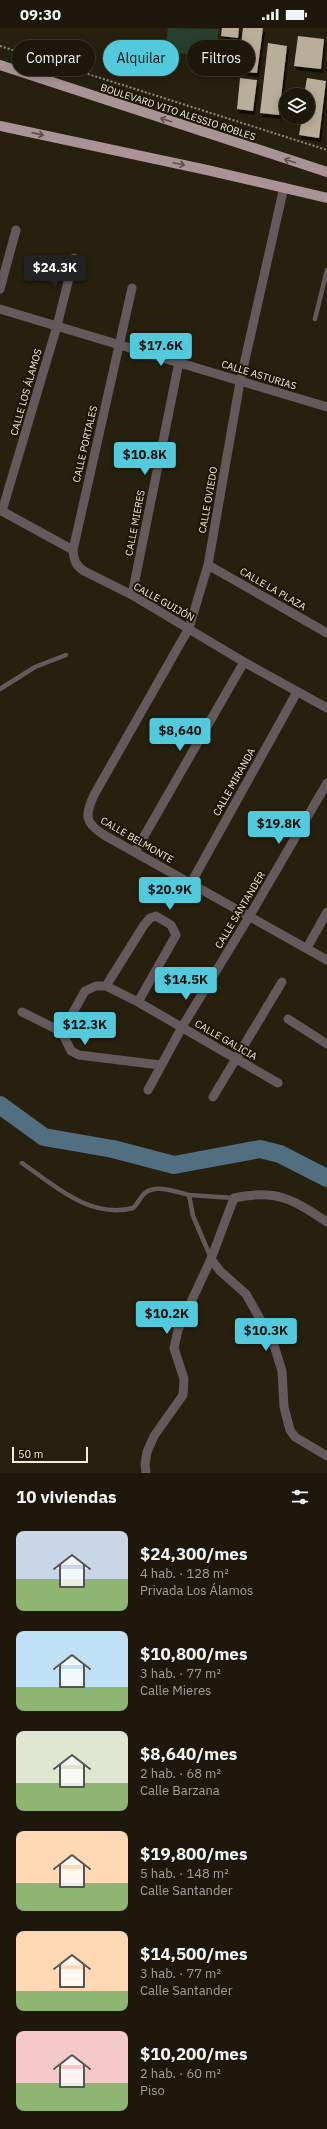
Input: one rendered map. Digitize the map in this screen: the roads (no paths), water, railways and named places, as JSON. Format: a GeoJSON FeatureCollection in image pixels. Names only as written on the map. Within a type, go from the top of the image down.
{"type":"FeatureCollection","features":[{"type":"Feature","properties":{"kind":"main road","name":"BOULEVARD VITO ALESSIO ROBLES"},"geometry":{"type":"LineString","coordinates":[[0,65],[327,172]]}},
{"type":"Feature","properties":{"kind":"main road"},"geometry":{"type":"LineString","coordinates":[[0,126],[284,187],[327,198]]}},
{"type":"Feature","properties":{"kind":"street","name":"CALLE OVIEDO"},"geometry":{"type":"LineString","coordinates":[[94,795],[189,628],[208,564],[240,382],[284,187]]}},
{"type":"Feature","properties":{"kind":"street"},"geometry":{"type":"LineString","coordinates":[[0,289],[16,230]]}},
{"type":"Feature","properties":{"kind":"street","name":"CALLE LOS ÁLAMOS"},"geometry":{"type":"LineString","coordinates":[[1,511],[57,326],[74,258]]}},
{"type":"Feature","properties":{"kind":"street","name":"CALLE PORTALES"},"geometry":{"type":"LineString","coordinates":[[73,550],[132,288]]}},
{"type":"Feature","properties":{"kind":"street","name":"CALLE ASTURIAS"},"geometry":{"type":"LineString","coordinates":[[0,309],[327,407]]}},
{"type":"Feature","properties":{"kind":"street","name":"CALLE MIERES"},"geometry":{"type":"LineString","coordinates":[[132,595],[179,362]]}},
{"type":"Feature","properties":{"kind":"street"},"geometry":{"type":"LineString","coordinates":[[1,511],[73,550]]}},
{"type":"Feature","properties":{"kind":"street","name":"CALLE GUIJÓN"},"geometry":{"type":"LineString","coordinates":[[73,550],[74,559],[78,566],[96,578],[132,595],[244,662],[327,708]]}},
{"type":"Feature","properties":{"kind":"street","name":"CALLE LA PLAZA"},"geometry":{"type":"LineString","coordinates":[[208,564],[327,632]]}},
{"type":"Feature","properties":{"kind":"street"},"geometry":{"type":"LineString","coordinates":[[135,852],[244,662]]}},
{"type":"Feature","properties":{"kind":"street","name":"CALLE MIRANDA"},"geometry":{"type":"LineString","coordinates":[[191,883],[297,692]]}},
{"type":"Feature","properties":{"kind":"street","name":"CALLE SANTANDER"},"geometry":{"type":"LineString","coordinates":[[148,1090],[160,1065],[182,1027],[249,917],[327,783]]}},
{"type":"Feature","properties":{"kind":"street","name":"CALLE BELMONTE"},"geometry":{"type":"LineString","coordinates":[[94,795],[87,811],[88,822],[104,835],[327,960]]}},
{"type":"Feature","properties":{"kind":"street"},"geometry":{"type":"LineString","coordinates":[[307,948],[327,912]]}},
{"type":"Feature","properties":{"kind":"street"},"geometry":{"type":"LineString","coordinates":[[62,1032],[80,998],[90,989],[106,986],[147,921],[153,916],[156,916],[171,925],[176,935],[138,1002]]}},
{"type":"Feature","properties":{"kind":"street"},"geometry":{"type":"LineString","coordinates":[[214,1096],[282,982]]}},
{"type":"Feature","properties":{"kind":"street","name":"CALLE GALICIA"},"geometry":{"type":"LineString","coordinates":[[106,986],[138,1002],[278,1083]]}},
{"type":"Feature","properties":{"kind":"street"},"geometry":{"type":"LineString","coordinates":[[22,1012],[62,1032],[71,1051],[79,1055],[160,1065]]}},
{"type":"Feature","properties":{"kind":"street"},"geometry":{"type":"LineString","coordinates":[[288,1019],[327,1044]]}},
{"type":"Feature","properties":{"kind":"street"},"geometry":{"type":"LineString","coordinates":[[146,1473],[145,1464],[147,1452],[154,1436],[183,1394],[184,1379],[174,1348],[178,1330],[211,1259],[234,1198],[250,1195],[273,1194],[301,1204],[327,1222]]}},
{"type":"Feature","properties":{"kind":"street"},"geometry":{"type":"LineString","coordinates":[[211,1259],[220,1271],[246,1294],[273,1342],[282,1371],[284,1407],[290,1430],[295,1437],[327,1456]]}},
{"type":"Feature","properties":{"kind":"lane"},"geometry":{"type":"LineString","coordinates":[[315,319],[327,270]]}},
{"type":"Feature","properties":{"kind":"lane"},"geometry":{"type":"LineString","coordinates":[[0,689],[35,667],[66,655]]}},
{"type":"Feature","properties":{"kind":"lane"},"geometry":{"type":"LineString","coordinates":[[22,1163],[82,1203],[104,1210],[117,1211],[133,1208],[142,1196],[151,1190],[172,1190],[189,1195],[234,1198]]}},
{"type":"Feature","properties":{"kind":"lane"},"geometry":{"type":"LineString","coordinates":[[189,1195],[193,1216],[211,1259]]}},
{"type":"Feature","properties":{"kind":"waterway"},"geometry":{"type":"LineString","coordinates":[[0,1105],[44,1137],[113,1149],[174,1165],[260,1149],[280,1154],[327,1178]]}}]}
